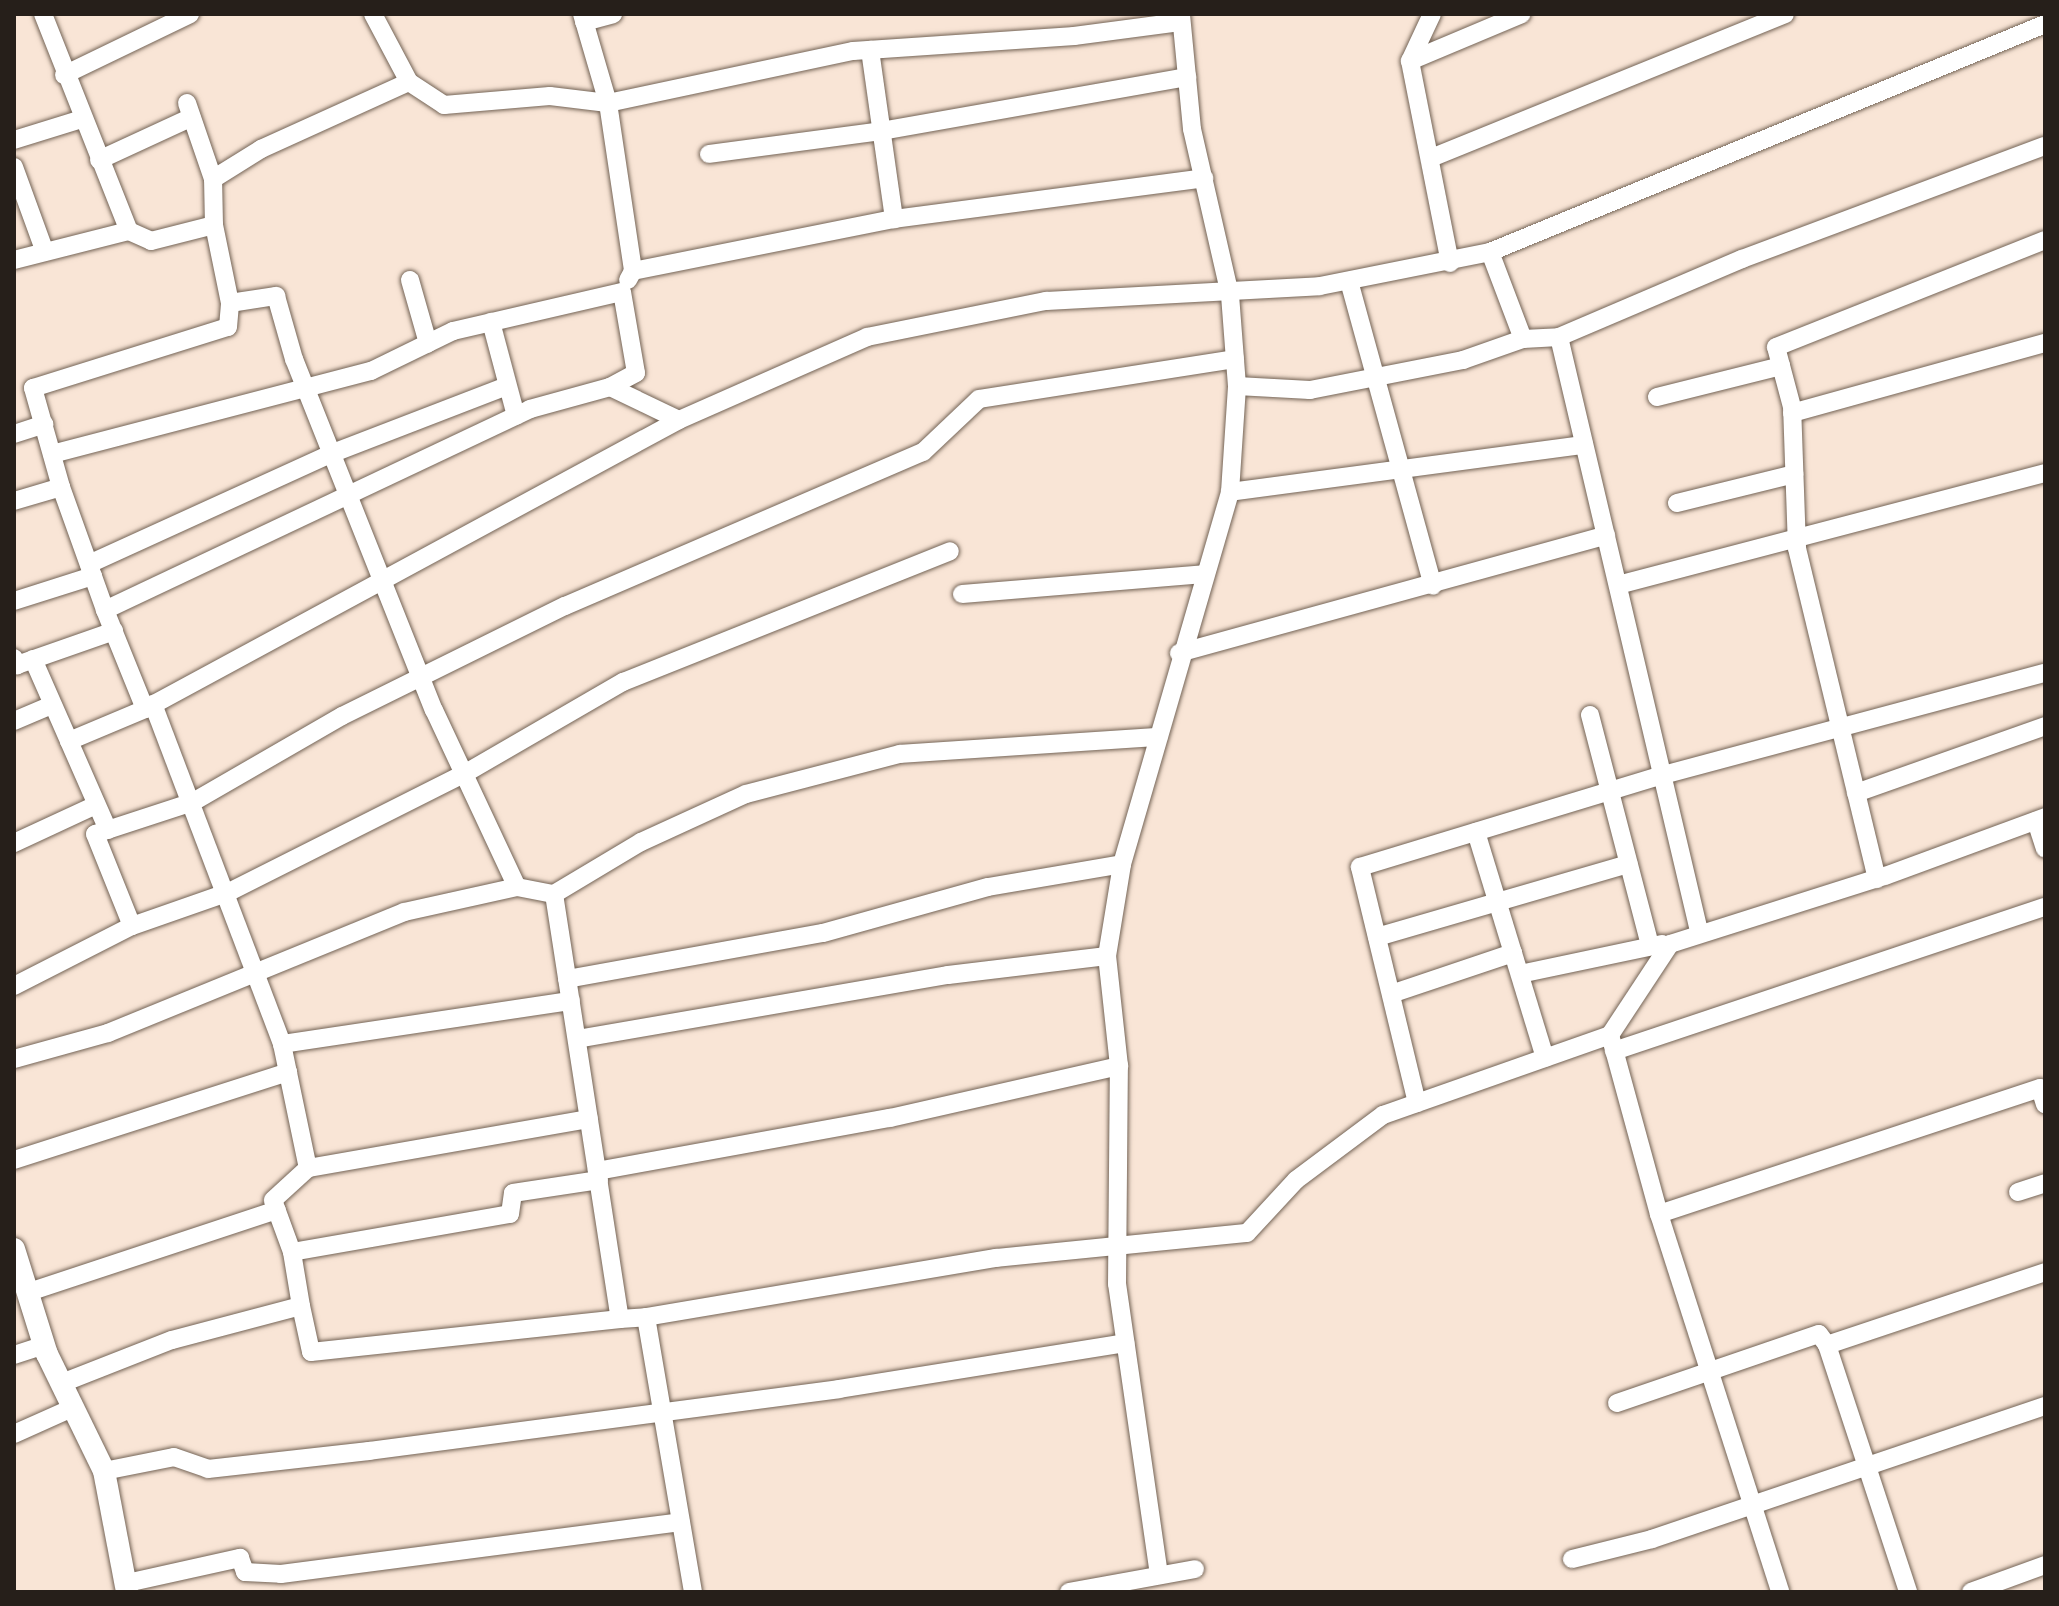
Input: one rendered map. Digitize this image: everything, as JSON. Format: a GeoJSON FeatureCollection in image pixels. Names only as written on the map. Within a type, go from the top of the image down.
{"type":"FeatureCollection","features":[{"type":"Feature","properties":{"kind":"street"},"geometry":{"type":"LineString","coordinates":[[43,14],[64,75],[129,231]]}},
{"type":"Feature","properties":{"kind":"street"},"geometry":{"type":"LineString","coordinates":[[64,75],[190,14]]}},
{"type":"Feature","properties":{"kind":"street"},"geometry":{"type":"LineString","coordinates":[[373,14],[409,82],[444,105],[550,96],[608,103],[724,73],[870,50],[1180,18],[1204,178],[1230,295],[1237,386],[1230,492],[1179,653],[1122,864],[1107,956],[1119,1066],[1118,1245],[1125,1343],[1159,1575]]}},
{"type":"Feature","properties":{"kind":"street"},"geometry":{"type":"LineString","coordinates":[[105,610],[516,416],[610,387],[636,373],[622,292],[633,271],[608,103],[583,18],[613,14]]}},
{"type":"Feature","properties":{"kind":"street"},"geometry":{"type":"LineString","coordinates":[[1432,14],[1410,61],[1450,263]]}},
{"type":"Feature","properties":{"kind":"street"},"geometry":{"type":"LineString","coordinates":[[1410,61],[1522,14]]}},
{"type":"Feature","properties":{"kind":"street"},"geometry":{"type":"LineString","coordinates":[[1431,158],[1785,14]]}},
{"type":"Feature","properties":{"kind":"street"},"geometry":{"type":"LineString","coordinates":[[69,741],[149,706],[679,420],[867,337],[1046,301],[1230,295],[1349,281],[1450,263],[1490,252],[2045,24]]}},
{"type":"Feature","properties":{"kind":"street"},"geometry":{"type":"LineString","coordinates":[[870,50],[894,219]]}},
{"type":"Feature","properties":{"kind":"street"},"geometry":{"type":"LineString","coordinates":[[709,154],[881,131],[1187,77]]}},
{"type":"Feature","properties":{"kind":"street"},"geometry":{"type":"LineString","coordinates":[[213,179],[261,149],[409,82]]}},
{"type":"Feature","properties":{"kind":"street"},"geometry":{"type":"LineString","coordinates":[[14,385],[33,388],[228,327],[230,303],[214,225],[213,179],[189,110],[99,160]]}},
{"type":"Feature","properties":{"kind":"street"},"geometry":{"type":"LineString","coordinates":[[14,140],[82,119]]}},
{"type":"Feature","properties":{"kind":"street"},"geometry":{"type":"LineString","coordinates":[[1237,386],[1310,390],[1463,360],[1523,339],[1559,337],[1742,259],[2045,146]]}},
{"type":"Feature","properties":{"kind":"street"},"geometry":{"type":"LineString","coordinates":[[14,167],[45,252]]}},
{"type":"Feature","properties":{"kind":"street"},"geometry":{"type":"LineString","coordinates":[[633,271],[894,219],[1204,178]]}},
{"type":"Feature","properties":{"kind":"street"},"geometry":{"type":"LineString","coordinates":[[14,260],[129,231],[151,241],[214,225]]}},
{"type":"Feature","properties":{"kind":"street"},"geometry":{"type":"LineString","coordinates":[[1877,879],[1796,539],[1792,413],[1776,347],[2045,240]]}},
{"type":"Feature","properties":{"kind":"street"},"geometry":{"type":"LineString","coordinates":[[1490,252],[1523,339]]}},
{"type":"Feature","properties":{"kind":"street"},"geometry":{"type":"LineString","coordinates":[[410,280],[428,343]]}},
{"type":"Feature","properties":{"kind":"street"},"geometry":{"type":"LineString","coordinates":[[1349,281],[1378,377],[1433,586]]}},
{"type":"Feature","properties":{"kind":"street"},"geometry":{"type":"LineString","coordinates":[[52,454],[371,371],[428,343],[491,322],[622,292]]}},
{"type":"Feature","properties":{"kind":"street"},"geometry":{"type":"LineString","coordinates":[[230,303],[276,296],[306,389],[422,680],[517,887]]}},
{"type":"Feature","properties":{"kind":"street"},"geometry":{"type":"LineString","coordinates":[[491,322],[516,416]]}},
{"type":"Feature","properties":{"kind":"street"},"geometry":{"type":"LineString","coordinates":[[1559,337],[1699,931]]}},
{"type":"Feature","properties":{"kind":"street"},"geometry":{"type":"LineString","coordinates":[[1792,413],[2045,343]]}},
{"type":"Feature","properties":{"kind":"street"},"geometry":{"type":"LineString","coordinates":[[132,926],[95,834],[193,802],[342,716],[422,680],[565,606],[923,452],[979,399],[1235,359]]}},
{"type":"Feature","properties":{"kind":"street"},"geometry":{"type":"LineString","coordinates":[[1657,397],[1781,366]]}},
{"type":"Feature","properties":{"kind":"street"},"geometry":{"type":"LineString","coordinates":[[14,601],[91,570],[333,453],[507,386]]}},
{"type":"Feature","properties":{"kind":"street"},"geometry":{"type":"LineString","coordinates":[[610,387],[679,420]]}},
{"type":"Feature","properties":{"kind":"street"},"geometry":{"type":"LineString","coordinates":[[33,388],[61,487],[105,610],[193,802],[229,892],[282,1044],[308,1168]]}},
{"type":"Feature","properties":{"kind":"street"},"geometry":{"type":"LineString","coordinates":[[14,434],[44,424]]}},
{"type":"Feature","properties":{"kind":"street"},"geometry":{"type":"LineString","coordinates":[[1230,492],[1584,445]]}},
{"type":"Feature","properties":{"kind":"street"},"geometry":{"type":"LineString","coordinates":[[1618,585],[2045,473]]}},
{"type":"Feature","properties":{"kind":"street"},"geometry":{"type":"LineString","coordinates":[[1677,503],[1794,474]]}},
{"type":"Feature","properties":{"kind":"street"},"geometry":{"type":"LineString","coordinates":[[14,501],[61,487]]}},
{"type":"Feature","properties":{"kind":"street"},"geometry":{"type":"LineString","coordinates":[[1179,653],[1433,586],[1606,535]]}},
{"type":"Feature","properties":{"kind":"street"},"geometry":{"type":"LineString","coordinates":[[14,986],[132,926],[229,892],[464,774],[623,682],[950,551]]}},
{"type":"Feature","properties":{"kind":"street"},"geometry":{"type":"LineString","coordinates":[[962,594],[1204,574]]}},
{"type":"Feature","properties":{"kind":"street"},"geometry":{"type":"LineString","coordinates":[[108,830],[69,741],[24,658],[114,631]]}},
{"type":"Feature","properties":{"kind":"street"},"geometry":{"type":"LineString","coordinates":[[1417,1103],[1360,867],[1663,775],[2045,673]]}},
{"type":"Feature","properties":{"kind":"street"},"geometry":{"type":"LineString","coordinates":[[14,721],[50,706]]}},
{"type":"Feature","properties":{"kind":"street"},"geometry":{"type":"LineString","coordinates":[[1590,715],[1650,945]]}},
{"type":"Feature","properties":{"kind":"street"},"geometry":{"type":"LineString","coordinates":[[1856,793],[2045,726]]}},
{"type":"Feature","properties":{"kind":"street"},"geometry":{"type":"LineString","coordinates":[[14,1059],[108,1033],[404,912],[517,887],[554,894],[641,842],[746,794],[900,754],[1158,737]]}},
{"type":"Feature","properties":{"kind":"street"},"geometry":{"type":"LineString","coordinates":[[14,843],[96,805]]}},
{"type":"Feature","properties":{"kind":"street"},"geometry":{"type":"LineString","coordinates":[[1520,974],[1650,945],[1670,944],[1699,931],[1877,879],[2040,819],[2045,849]]}},
{"type":"Feature","properties":{"kind":"street"},"geometry":{"type":"LineString","coordinates":[[1476,832],[1545,1058]]}},
{"type":"Feature","properties":{"kind":"street"},"geometry":{"type":"LineString","coordinates":[[567,979],[823,933],[988,887],[1122,864]]}},
{"type":"Feature","properties":{"kind":"street"},"geometry":{"type":"LineString","coordinates":[[1377,937],[1496,898],[1629,864]]}},
{"type":"Feature","properties":{"kind":"street"},"geometry":{"type":"LineString","coordinates":[[554,894],[620,1319]]}},
{"type":"Feature","properties":{"kind":"street"},"geometry":{"type":"LineString","coordinates":[[589,1119],[308,1168],[273,1200],[292,1252],[311,1352],[646,1317],[996,1258],[1247,1233],[1296,1180],[1383,1115],[1545,1058],[1612,1043],[2045,907]]}},
{"type":"Feature","properties":{"kind":"street"},"geometry":{"type":"LineString","coordinates":[[1670,944],[1612,1043],[1659,1214],[1780,1592]]}},
{"type":"Feature","properties":{"kind":"street"},"geometry":{"type":"LineString","coordinates":[[1391,994],[1513,953]]}},
{"type":"Feature","properties":{"kind":"street"},"geometry":{"type":"LineString","coordinates":[[577,1039],[948,975],[1107,956]]}},
{"type":"Feature","properties":{"kind":"street"},"geometry":{"type":"LineString","coordinates":[[282,1044],[571,1001]]}},
{"type":"Feature","properties":{"kind":"street"},"geometry":{"type":"LineString","coordinates":[[292,1252],[510,1214],[513,1193],[890,1118],[1119,1066]]}},
{"type":"Feature","properties":{"kind":"street"},"geometry":{"type":"LineString","coordinates":[[14,1160],[288,1072]]}},
{"type":"Feature","properties":{"kind":"street"},"geometry":{"type":"LineString","coordinates":[[1659,1214],[2043,1092]]}},
{"type":"Feature","properties":{"kind":"street"},"geometry":{"type":"LineString","coordinates":[[2018,1192],[2045,1183]]}},
{"type":"Feature","properties":{"kind":"street"},"geometry":{"type":"LineString","coordinates":[[29,1292],[277,1210]]}},
{"type":"Feature","properties":{"kind":"street"},"geometry":{"type":"LineString","coordinates":[[14,1249],[45,1345],[104,1471],[127,1587],[240,1558],[245,1572],[281,1574],[681,1522]]}},
{"type":"Feature","properties":{"kind":"street"},"geometry":{"type":"LineString","coordinates":[[1827,1345],[2045,1272]]}},
{"type":"Feature","properties":{"kind":"street"},"geometry":{"type":"LineString","coordinates":[[62,1383],[172,1340],[301,1306]]}},
{"type":"Feature","properties":{"kind":"street"},"geometry":{"type":"LineString","coordinates":[[646,1317],[693,1592]]}},
{"type":"Feature","properties":{"kind":"street"},"geometry":{"type":"LineString","coordinates":[[1617,1403],[1819,1334],[1827,1345],[1908,1592]]}},
{"type":"Feature","properties":{"kind":"street"},"geometry":{"type":"LineString","coordinates":[[104,1471],[174,1457],[208,1469],[663,1413],[1125,1343]]}},
{"type":"Feature","properties":{"kind":"street"},"geometry":{"type":"LineString","coordinates":[[14,1355],[45,1345]]}},
{"type":"Feature","properties":{"kind":"street"},"geometry":{"type":"LineString","coordinates":[[1572,1559],[1753,1506],[2045,1406]]}},
{"type":"Feature","properties":{"kind":"street"},"geometry":{"type":"LineString","coordinates":[[14,1434],[72,1408]]}},
{"type":"Feature","properties":{"kind":"street"},"geometry":{"type":"LineString","coordinates":[[1069,1592],[1102,1590],[1195,1569]]}},
{"type":"Feature","properties":{"kind":"street"},"geometry":{"type":"LineString","coordinates":[[1971,1592],[2043,1573]]}}]}
